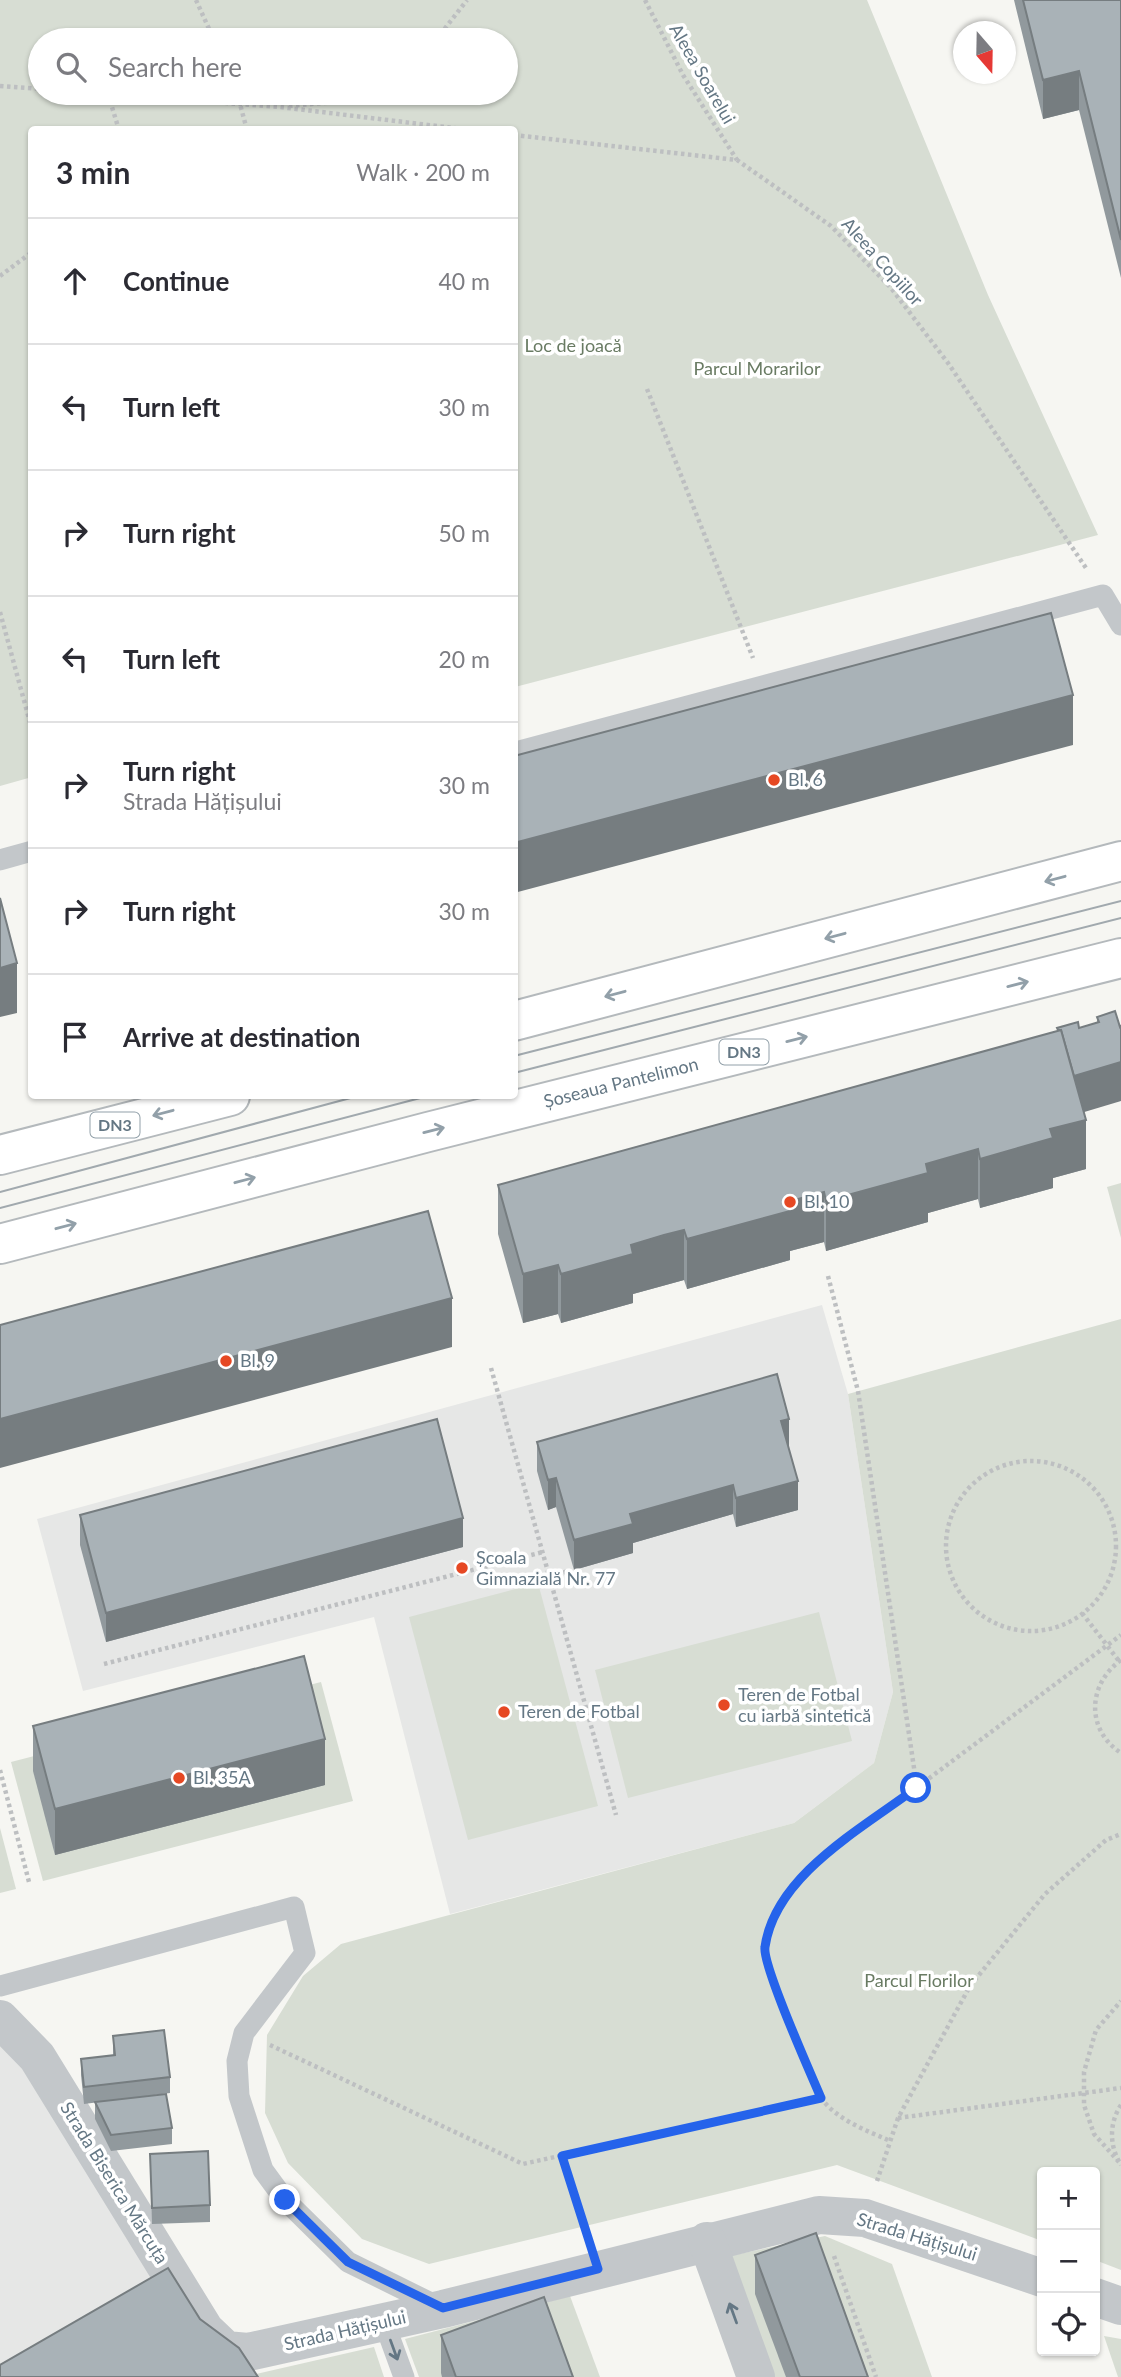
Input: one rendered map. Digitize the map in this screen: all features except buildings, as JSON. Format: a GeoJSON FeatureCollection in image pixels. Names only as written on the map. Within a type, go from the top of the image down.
{"type":"FeatureCollection","features":[{"type":"Feature","properties":{"kind":"main road"},"geometry":{"type":"LineString","coordinates":[[518,1020],[1121,861]]}},
{"type":"Feature","properties":{"kind":"main road","name":"Șoseaua Pantelimon"},"geometry":{"type":"LineString","coordinates":[[0,1244],[428,1132],[1121,958]]}},
{"type":"Feature","properties":{"kind":"main road","name":"DN3"},"geometry":{"type":"LineString","coordinates":[[0,1155],[218,1099]]}},
{"type":"Feature","properties":{"kind":"street","name":"Strada Biserica Mărcuța"},"geometry":{"type":"LineString","coordinates":[[0,2019],[37,2057],[205,2330],[226,2350]]}},
{"type":"Feature","properties":{"kind":"street","name":"Strada Hățișului"},"geometry":{"type":"LineString","coordinates":[[226,2350],[248,2352],[384,2322],[819,2215],[865,2218],[1037,2276]]}},
{"type":"Feature","properties":{"kind":"street"},"geometry":{"type":"LineString","coordinates":[[707,2241],[756,2377]]}},
{"type":"Feature","properties":{"kind":"street"},"geometry":{"type":"LineString","coordinates":[[1100,2299],[1121,2306]]}},
{"type":"Feature","properties":{"kind":"lane"},"geometry":{"type":"LineString","coordinates":[[518,751],[1103,595],[1121,625]]}},
{"type":"Feature","properties":{"kind":"lane"},"geometry":{"type":"LineString","coordinates":[[0,860],[28,853]]}},
{"type":"Feature","properties":{"kind":"lane"},"geometry":{"type":"LineString","coordinates":[[0,1986],[294,1907],[305,1953],[244,2033],[237,2061],[239,2095],[263,2170],[285,2200],[348,2262],[443,2308]]}},
{"type":"Feature","properties":{"kind":"lane"},"geometry":{"type":"LineString","coordinates":[[384,2322],[404,2377]]}},
{"type":"Feature","properties":{"kind":"path"},"geometry":{"type":"LineString","coordinates":[[197,0],[209,28]]}},
{"type":"Feature","properties":{"kind":"path"},"geometry":{"type":"LineString","coordinates":[[445,28],[467,0]]}},
{"type":"Feature","properties":{"kind":"path","name":"Aleea Soarelui"},"geometry":{"type":"LineString","coordinates":[[645,0],[684,75],[737,160]]}},
{"type":"Feature","properties":{"kind":"path"},"geometry":{"type":"LineString","coordinates":[[0,86],[28,88]]}},
{"type":"Feature","properties":{"kind":"path"},"geometry":{"type":"LineString","coordinates":[[111,105],[118,126]]}},
{"type":"Feature","properties":{"kind":"path"},"geometry":{"type":"LineString","coordinates":[[222,105],[302,105]]}},
{"type":"Feature","properties":{"kind":"path"},"geometry":{"type":"LineString","coordinates":[[243,107],[246,126]]}},
{"type":"Feature","properties":{"kind":"path"},"geometry":{"type":"LineString","coordinates":[[280,107],[437,126]]}},
{"type":"Feature","properties":{"kind":"path","name":"Aleea Copiilor"},"geometry":{"type":"LineString","coordinates":[[518,135],[737,160],[831,226],[891,288],[948,363],[1103,595]]}},
{"type":"Feature","properties":{"kind":"path"},"geometry":{"type":"LineString","coordinates":[[0,276],[28,255]]}},
{"type":"Feature","properties":{"kind":"path"},"geometry":{"type":"LineString","coordinates":[[646,389],[765,687]]}},
{"type":"Feature","properties":{"kind":"path"},"geometry":{"type":"LineString","coordinates":[[0,612],[28,715]]}},
{"type":"Feature","properties":{"kind":"path"},"geometry":{"type":"LineString","coordinates":[[828,1276],[858,1391],[916,1788]]}},
{"type":"Feature","properties":{"kind":"path"},"geometry":{"type":"LineString","coordinates":[[491,1368],[616,1815]]}},
{"type":"Feature","properties":{"kind":"path"},"geometry":{"type":"LineString","coordinates":[[1036,1460],[1065,1466],[1090,1482],[1107,1504],[1116,1531],[1119,1559],[1107,1586],[1082,1613],[1068,1623],[1041,1631],[1014,1630],[988,1620],[967,1602],[952,1578],[946,1551],[948,1523],[960,1498],[981,1476],[1007,1463],[1036,1460]]}},
{"type":"Feature","properties":{"kind":"path"},"geometry":{"type":"LineString","coordinates":[[104,1664],[543,1552]]}},
{"type":"Feature","properties":{"kind":"path"},"geometry":{"type":"LineString","coordinates":[[550,1577],[568,1571]]}},
{"type":"Feature","properties":{"kind":"path"},"geometry":{"type":"LineString","coordinates":[[1082,1613],[1120,1661],[1099,1683],[1094,1700],[1095,1718],[1101,1734],[1121,1753]]}},
{"type":"Feature","properties":{"kind":"path"},"geometry":{"type":"LineString","coordinates":[[1121,1635],[809,1868],[780,1902],[764,1949],[792,2030],[821,2098],[851,2124],[888,2140],[970,1986],[1045,1894],[1106,1840],[1121,1834]]}},
{"type":"Feature","properties":{"kind":"path"},"geometry":{"type":"LineString","coordinates":[[0,1769],[29,1882]]}},
{"type":"Feature","properties":{"kind":"path"},"geometry":{"type":"LineString","coordinates":[[1120,2164],[1094,2134],[1084,2105],[1084,2072],[1096,2030],[1121,2001]]}},
{"type":"Feature","properties":{"kind":"path"},"geometry":{"type":"LineString","coordinates":[[244,2033],[523,2164],[821,2098]]}},
{"type":"Feature","properties":{"kind":"path"},"geometry":{"type":"LineString","coordinates":[[898,2118],[1121,2088]]}},
{"type":"Feature","properties":{"kind":"path"},"geometry":{"type":"LineString","coordinates":[[1120,2164],[1113,2145],[1112,2128],[1121,2105]]}},
{"type":"Feature","properties":{"kind":"path"},"geometry":{"type":"LineString","coordinates":[[562,2156],[598,2269]]}},
{"type":"Feature","properties":{"kind":"path"},"geometry":{"type":"LineString","coordinates":[[819,2215],[876,2377]]}},
{"type":"Feature","properties":{"kind":"shaded area","name":"Școala Gimnazială Nr. 77"},"geometry":{"type":"Polygon","coordinates":[[[822,1305],[848,1394],[893,1692],[874,1763],[794,1823],[450,1914],[374,1617],[83,1691],[37,1519],[822,1305]]]}},
{"type":"Feature","properties":{"kind":"shaded area"},"geometry":{"type":"Polygon","coordinates":[[[0,2042],[9,2048],[168,2297],[0,2377],[0,2042]]]}},
{"type":"Feature","properties":{"kind":"green space","name":"Parcul Morarilor"},"geometry":{"type":"Polygon","coordinates":[[[0,0],[867,0],[988,295],[1098,535],[518,686],[518,126],[28,126],[28,778],[0,786],[0,0]]]}},
{"type":"Feature","properties":{"kind":"green space"},"geometry":{"type":"Polygon","coordinates":[[[1121,1183],[1121,1238],[1107,1187],[1121,1183]]]}},
{"type":"Feature","properties":{"kind":"green space","name":"Parcul Florilor"},"geometry":{"type":"Polygon","coordinates":[[[1121,1319],[1121,2270],[1100,2262],[1100,2167],[1037,2167],[1037,2239],[837,2165],[429,2264],[362,2239],[288,2163],[265,2113],[267,2035],[303,1976],[341,1944],[794,1823],[874,1763],[893,1692],[848,1394],[1121,1319]]]}},
{"type":"Feature","properties":{"kind":"green space","name":"Teren de Fotbal"},"geometry":{"type":"Polygon","coordinates":[[[538,1583],[598,1806],[468,1840],[409,1617],[538,1583]]]}},
{"type":"Feature","properties":{"kind":"green space","name":"Teren de Fotbal cu iarbă sintetică"},"geometry":{"type":"Polygon","coordinates":[[[819,1612],[852,1741],[628,1798],[595,1670],[819,1612]]]}},
{"type":"Feature","properties":{"kind":"green space","name":"Bl. 35A"},"geometry":{"type":"Polygon","coordinates":[[[321,1682],[353,1801],[43,1881],[11,1762],[321,1682]]]}},
{"type":"Feature","properties":{"kind":"green space"},"geometry":{"type":"Polygon","coordinates":[[[0,1828],[16,1889],[0,1893],[0,1828]]]}},
{"type":"Feature","properties":{"kind":"green space"},"geometry":{"type":"Polygon","coordinates":[[[825,2236],[892,2264],[932,2377],[768,2377],[724,2257],[825,2236]]]}},
{"type":"Feature","properties":{"kind":"green space"},"geometry":{"type":"Polygon","coordinates":[[[570,2296],[600,2377],[419,2377],[405,2339],[570,2296]]]}},
{"type":"Feature","properties":{"kind":"green space"},"geometry":{"type":"Polygon","coordinates":[[[1104,2336],[1121,2339],[1121,2377],[1118,2377],[1104,2336]]]}},
{"type":"Feature","properties":{"kind":"green space"},"geometry":{"type":"Polygon","coordinates":[[[374,2347],[384,2377],[243,2377],[374,2347]]]}},
{"type":"Feature","properties":{"kind":"tram line"},"geometry":{"type":"LineString","coordinates":[[518,1055],[1121,901]]}},
{"type":"Feature","properties":{"kind":"tram line"},"geometry":{"type":"LineString","coordinates":[[518,1072],[1121,918]]}},
{"type":"Feature","properties":{"kind":"tram line"},"geometry":{"type":"LineString","coordinates":[[0,1192],[347,1099]]}},
{"type":"Feature","properties":{"kind":"tram line"},"geometry":{"type":"LineString","coordinates":[[0,1208],[417,1099]]}},
{"type":"Feature","properties":{"kind":"place","name":"Bl. 6"},"geometry":{"type":"Point","coordinates":[774,780]}},
{"type":"Feature","properties":{"kind":"place","name":"Bl. 10"},"geometry":{"type":"Point","coordinates":[790,1202]}},
{"type":"Feature","properties":{"kind":"place","name":"Bl. 9"},"geometry":{"type":"Point","coordinates":[226,1361]}},
{"type":"Feature","properties":{"kind":"place","name":"Școala Gimnazială Nr. 77"},"geometry":{"type":"Point","coordinates":[462,1568]}},
{"type":"Feature","properties":{"kind":"place","name":"Teren de Fotbal cu iarbă sintetică"},"geometry":{"type":"Point","coordinates":[724,1705]}},
{"type":"Feature","properties":{"kind":"place","name":"Teren de Fotbal"},"geometry":{"type":"Point","coordinates":[504,1712]}},
{"type":"Feature","properties":{"kind":"place","name":"Bl. 35A"},"geometry":{"type":"Point","coordinates":[179,1778]}},
{"type":"Feature","properties":{"kind":"route"},"geometry":{"type":"LineString","coordinates":[[285,2200],[348,2262],[443,2308],[598,2269],[562,2156],[821,2098],[792,2030],[764,1949],[780,1902],[809,1868],[916,1788]]}},
{"type":"Feature","properties":{"kind":"park label","name":"Loc de joacă"},"geometry":{"type":"Point","coordinates":[573,346]}}]}
